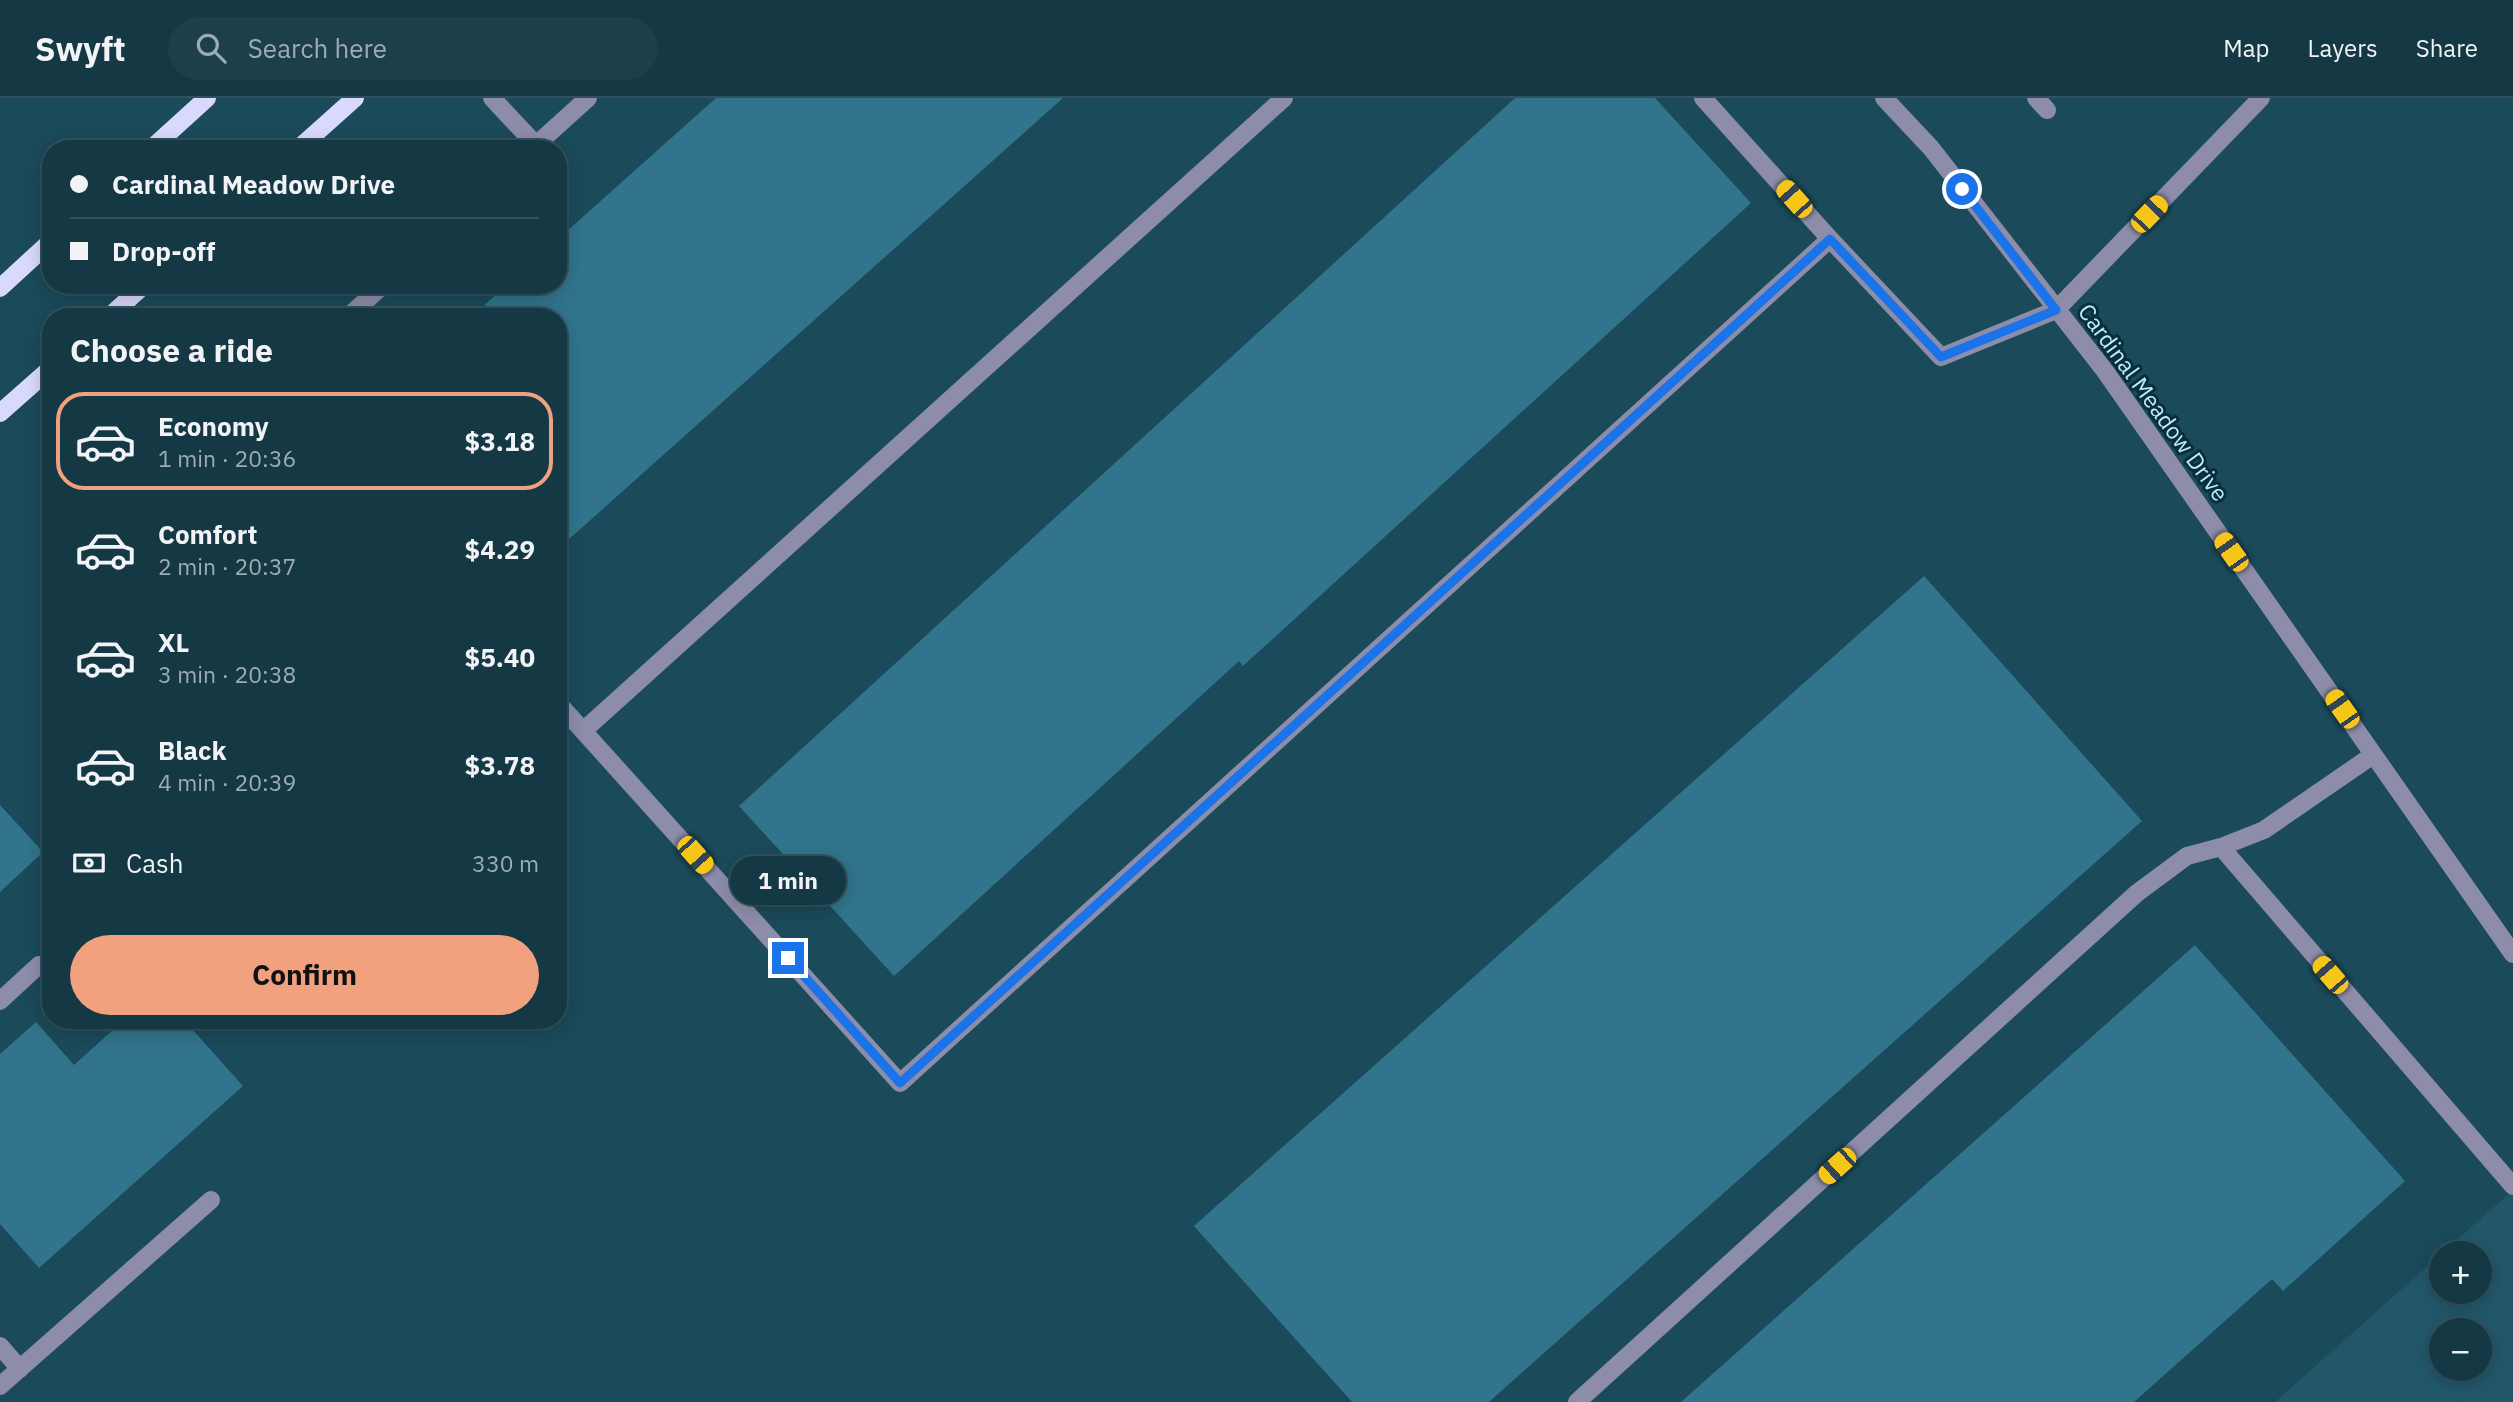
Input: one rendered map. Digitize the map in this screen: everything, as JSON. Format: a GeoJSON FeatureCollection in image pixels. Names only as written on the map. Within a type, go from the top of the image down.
{"type":"FeatureCollection","features":[{"type":"Feature","properties":{"kind":"main road"},"geometry":{"type":"LineString","coordinates":[[162,140],[207,98]]}},
{"type":"Feature","properties":{"kind":"main road"},"geometry":{"type":"LineString","coordinates":[[308,140],[355,98]]}},
{"type":"Feature","properties":{"kind":"main road"},"geometry":{"type":"LineString","coordinates":[[0,288],[42,249]]}},
{"type":"Feature","properties":{"kind":"main road"},"geometry":{"type":"LineString","coordinates":[[119,308],[134,294]]}},
{"type":"Feature","properties":{"kind":"main road"},"geometry":{"type":"LineString","coordinates":[[0,413],[42,376]]}},
{"type":"Feature","properties":{"kind":"street"},"geometry":{"type":"LineString","coordinates":[[492,98],[528,140]]}},
{"type":"Feature","properties":{"kind":"street"},"geometry":{"type":"LineString","coordinates":[[542,140],[588,98]]}},
{"type":"Feature","properties":{"kind":"street"},"geometry":{"type":"LineString","coordinates":[[583,731],[1284,98]]}},
{"type":"Feature","properties":{"kind":"street"},"geometry":{"type":"LineString","coordinates":[[1703,98],[1941,357],[2056,310],[2261,98]]}},
{"type":"Feature","properties":{"kind":"street","name":"Cardinal Meadow Drive"},"geometry":{"type":"LineString","coordinates":[[1884,98],[1931,148],[2105,371],[2513,954]]}},
{"type":"Feature","properties":{"kind":"street"},"geometry":{"type":"LineString","coordinates":[[567,713],[900,1083],[1830,239]]}},
{"type":"Feature","properties":{"kind":"street"},"geometry":{"type":"LineString","coordinates":[[358,308],[373,294]]}},
{"type":"Feature","properties":{"kind":"street"},"geometry":{"type":"LineString","coordinates":[[1577,1402],[2137,893],[2187,856],[2221,848],[2264,830],[2373,755]]}},
{"type":"Feature","properties":{"kind":"street"},"geometry":{"type":"LineString","coordinates":[[2221,848],[2513,1186]]}},
{"type":"Feature","properties":{"kind":"street"},"geometry":{"type":"LineString","coordinates":[[0,1001],[39,965]]}},
{"type":"Feature","properties":{"kind":"street"},"geometry":{"type":"LineString","coordinates":[[0,1387],[211,1200]]}},
{"type":"Feature","properties":{"kind":"street"},"geometry":{"type":"LineString","coordinates":[[0,1346],[20,1369]]}},
{"type":"Feature","properties":{"kind":"shaded area"},"geometry":{"type":"Polygon","coordinates":[[[2513,1190],[2513,1402],[2275,1402],[2429,1265],[2429,1304],[2492,1304],[2492,1241],[2456,1241],[2513,1190]]]}},
{"type":"Feature","properties":{"kind":"building"},"geometry":{"type":"Polygon","coordinates":[[[716,98],[1063,98],[567,541],[567,308],[481,308],[497,294],[567,294],[567,231],[716,98]]]}},
{"type":"Feature","properties":{"kind":"building"},"geometry":{"type":"Polygon","coordinates":[[[1515,98],[1655,98],[1751,203],[1243,666],[1239,661],[894,976],[739,806],[1515,98]]]}},
{"type":"Feature","properties":{"kind":"building"},"geometry":{"type":"Polygon","coordinates":[[[1924,576],[2142,821],[1489,1402],[1352,1402],[1194,1226],[1924,576]]]}},
{"type":"Feature","properties":{"kind":"building"},"geometry":{"type":"Polygon","coordinates":[[[0,805],[42,853],[0,892],[0,805]]]}},
{"type":"Feature","properties":{"kind":"building"},"geometry":{"type":"Polygon","coordinates":[[[2195,945],[2405,1181],[2283,1291],[2272,1279],[2134,1402],[1681,1402],[2195,945]]]}},
{"type":"Feature","properties":{"kind":"building"},"geometry":{"type":"Polygon","coordinates":[[[36,1022],[74,1065],[114,1029],[192,1029],[243,1086],[39,1268],[0,1224],[0,1054],[36,1022]]]}},
{"type":"Feature","properties":{"kind":"route"},"geometry":{"type":"LineString","coordinates":[[788,958],[900,1083],[1830,239],[1941,357],[2056,310],[1962,189]]}}]}
